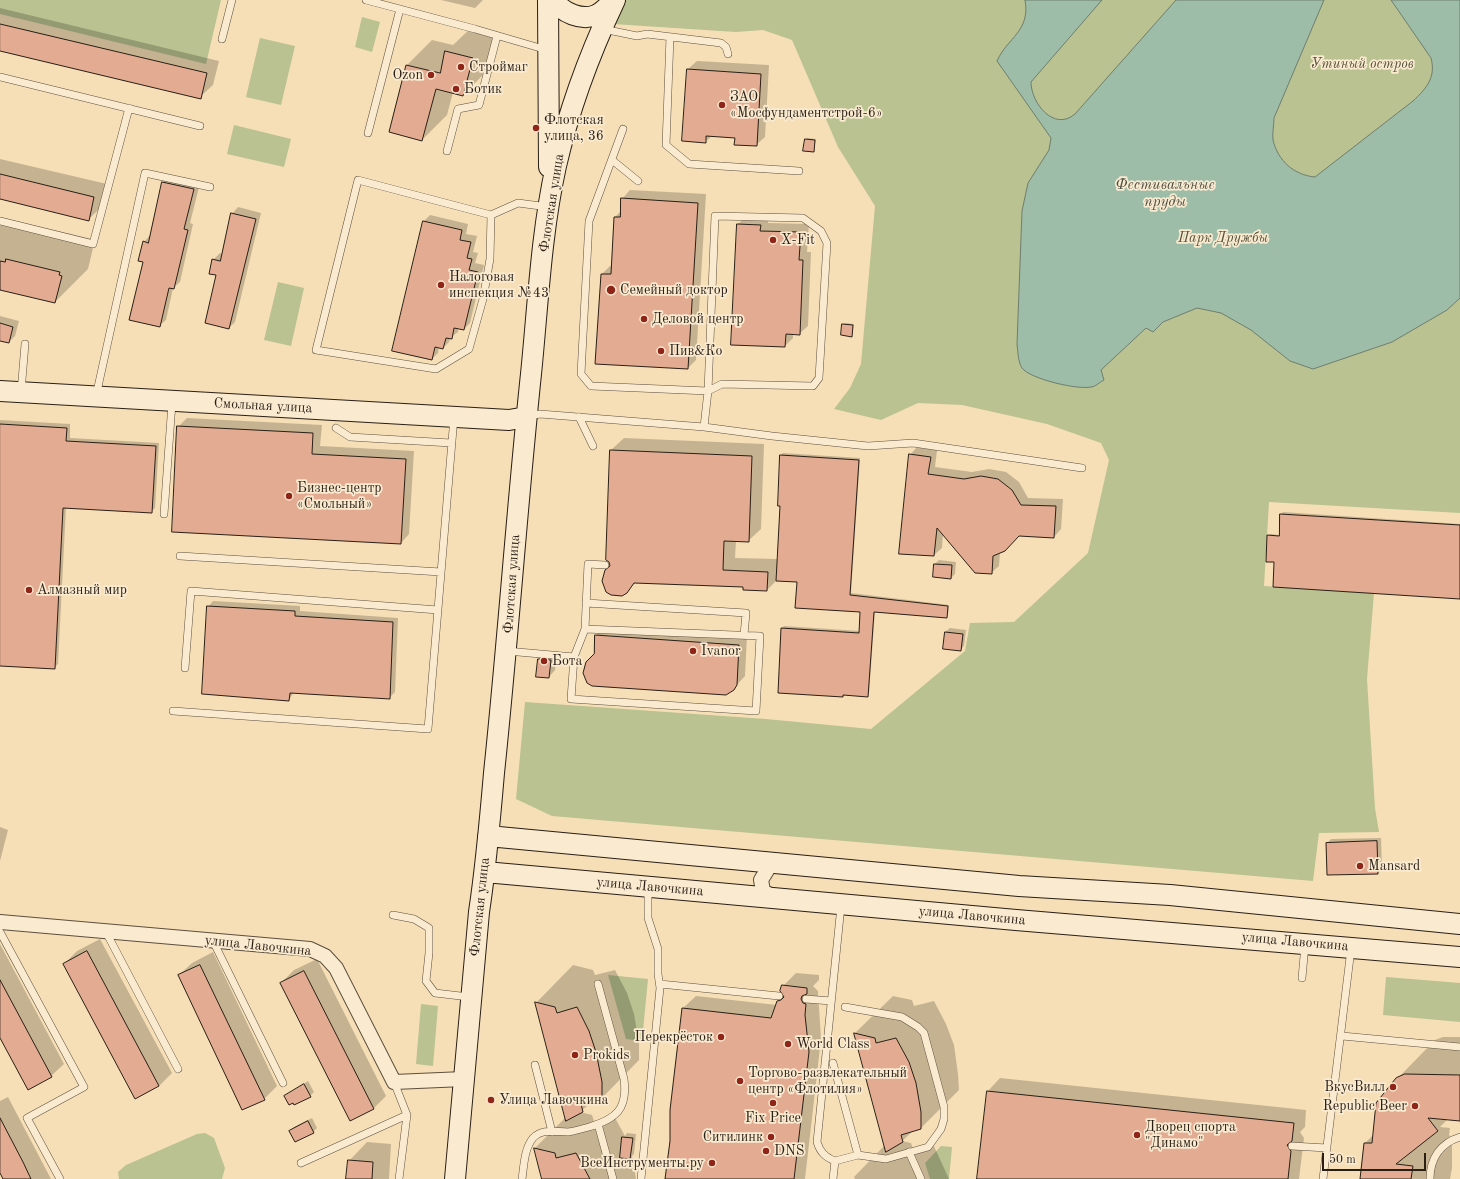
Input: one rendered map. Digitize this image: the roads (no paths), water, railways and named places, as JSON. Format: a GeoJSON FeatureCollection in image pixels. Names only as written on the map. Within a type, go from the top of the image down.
{"type":"FeatureCollection","features":[{"type":"Feature","properties":{"kind":"main road"},"geometry":{"type":"LineString","coordinates":[[548,0],[548,207]]}},
{"type":"Feature","properties":{"kind":"main road","name":"Флотская улица"},"geometry":{"type":"LineString","coordinates":[[554,0],[565,10],[574,15],[584,17],[596,15],[615,0]]}},
{"type":"Feature","properties":{"kind":"main road","name":"Флотская улица"},"geometry":{"type":"LineString","coordinates":[[455,1179],[479,912],[485,872],[507,652],[526,417],[548,207],[556,166],[579,86],[601,29],[615,0]]}},
{"type":"Feature","properties":{"kind":"main road","name":"Смольная улица"},"geometry":{"type":"LineString","coordinates":[[0,391],[509,420],[526,417]]}},
{"type":"Feature","properties":{"kind":"main road"},"geometry":{"type":"LineString","coordinates":[[488,836],[1019,886],[1170,895],[1460,924]]}},
{"type":"Feature","properties":{"kind":"main road","name":"улица Лавочкина"},"geometry":{"type":"LineString","coordinates":[[485,872],[1460,957]]}},
{"type":"Feature","properties":{"kind":"street"},"geometry":{"type":"LineString","coordinates":[[775,898],[763,891],[762,880],[770,867],[778,863]]}},
{"type":"Feature","properties":{"kind":"street","name":"улица Лавочкина"},"geometry":{"type":"LineString","coordinates":[[0,922],[310,949],[324,956],[336,968],[394,1082]]}},
{"type":"Feature","properties":{"kind":"street"},"geometry":{"type":"LineString","coordinates":[[394,1082],[464,1079]]}},
{"type":"Feature","properties":{"kind":"lane"},"geometry":{"type":"LineString","coordinates":[[222,40],[232,0]]}},
{"type":"Feature","properties":{"kind":"lane"},"geometry":{"type":"LineString","coordinates":[[366,0],[549,51]]}},
{"type":"Feature","properties":{"kind":"lane"},"geometry":{"type":"LineString","coordinates":[[368,133],[400,9]]}},
{"type":"Feature","properties":{"kind":"lane"},"geometry":{"type":"LineString","coordinates":[[601,29],[637,36],[647,34],[722,43],[726,47],[728,54]]}},
{"type":"Feature","properties":{"kind":"lane"},"geometry":{"type":"LineString","coordinates":[[447,151],[458,109],[479,105],[497,36]]}},
{"type":"Feature","properties":{"kind":"lane"},"geometry":{"type":"LineString","coordinates":[[670,37],[666,144],[689,164],[799,170]]}},
{"type":"Feature","properties":{"kind":"lane"},"geometry":{"type":"LineString","coordinates":[[0,77],[200,126]]}},
{"type":"Feature","properties":{"kind":"lane"},"geometry":{"type":"LineString","coordinates":[[0,221],[93,244],[129,108]]}},
{"type":"Feature","properties":{"kind":"lane"},"geometry":{"type":"LineString","coordinates":[[623,129],[589,221],[581,374],[591,386],[708,391],[722,384],[813,386],[820,378],[828,243],[821,232],[803,218],[715,216],[708,391],[704,427]]}},
{"type":"Feature","properties":{"kind":"lane"},"geometry":{"type":"LineString","coordinates":[[612,160],[638,181]]}},
{"type":"Feature","properties":{"kind":"lane"},"geometry":{"type":"LineString","coordinates":[[96,396],[145,173],[210,188]]}},
{"type":"Feature","properties":{"kind":"lane"},"geometry":{"type":"LineString","coordinates":[[491,215],[490,259],[483,300],[469,349],[436,369],[316,350],[358,180],[491,215],[518,203],[548,207]]}},
{"type":"Feature","properties":{"kind":"lane"},"geometry":{"type":"LineString","coordinates":[[21,392],[25,344]]}},
{"type":"Feature","properties":{"kind":"lane"},"geometry":{"type":"LineString","coordinates":[[164,514],[172,400]]}},
{"type":"Feature","properties":{"kind":"lane"},"geometry":{"type":"LineString","coordinates":[[526,417],[540,414],[704,427],[868,446],[913,444],[1082,468]]}},
{"type":"Feature","properties":{"kind":"lane"},"geometry":{"type":"LineString","coordinates":[[173,711],[428,729],[454,417]]}},
{"type":"Feature","properties":{"kind":"lane"},"geometry":{"type":"LineString","coordinates":[[579,417],[593,446]]}},
{"type":"Feature","properties":{"kind":"lane"},"geometry":{"type":"LineString","coordinates":[[336,428],[350,438],[452,443]]}},
{"type":"Feature","properties":{"kind":"lane"},"geometry":{"type":"LineString","coordinates":[[180,556],[441,572]]}},
{"type":"Feature","properties":{"kind":"lane"},"geometry":{"type":"LineString","coordinates":[[585,629],[760,636],[756,711],[571,699],[574,657],[585,629],[588,564],[605,564]]}},
{"type":"Feature","properties":{"kind":"lane"},"geometry":{"type":"LineString","coordinates":[[185,668],[191,591],[438,610]]}},
{"type":"Feature","properties":{"kind":"lane"},"geometry":{"type":"LineString","coordinates":[[586,603],[746,613],[744,636]]}},
{"type":"Feature","properties":{"kind":"lane"},"geometry":{"type":"LineString","coordinates":[[507,652],[574,657]]}},
{"type":"Feature","properties":{"kind":"lane"},"geometry":{"type":"LineString","coordinates":[[641,1179],[660,984],[658,949],[648,918],[648,887]]}},
{"type":"Feature","properties":{"kind":"lane"},"geometry":{"type":"LineString","coordinates":[[841,904],[817,1142],[822,1153],[835,1161],[858,1155],[884,1159],[928,1147],[937,1137],[944,1119],[944,1108],[924,1033],[911,1022],[902,1017],[845,1007]]}},
{"type":"Feature","properties":{"kind":"lane"},"geometry":{"type":"LineString","coordinates":[[393,915],[414,919],[429,928],[429,953],[426,981],[435,993],[471,998]]}},
{"type":"Feature","properties":{"kind":"lane"},"geometry":{"type":"LineString","coordinates":[[0,932],[84,1087],[27,1118],[60,1179]]}},
{"type":"Feature","properties":{"kind":"lane"},"geometry":{"type":"LineString","coordinates":[[106,932],[178,1069]]}},
{"type":"Feature","properties":{"kind":"lane"},"geometry":{"type":"LineString","coordinates":[[213,941],[283,1083]]}},
{"type":"Feature","properties":{"kind":"lane"},"geometry":{"type":"LineString","coordinates":[[1302,978],[1305,943]]}},
{"type":"Feature","properties":{"kind":"lane"},"geometry":{"type":"LineString","coordinates":[[1323,1179],[1352,947]]}},
{"type":"Feature","properties":{"kind":"lane"},"geometry":{"type":"LineString","coordinates":[[522,1179],[527,1149],[530,1141],[543,1131],[571,1131],[606,1122],[615,1115],[622,1105],[625,1093],[624,1079],[598,984]]}},
{"type":"Feature","properties":{"kind":"lane"},"geometry":{"type":"LineString","coordinates":[[660,984],[778,996]]}},
{"type":"Feature","properties":{"kind":"lane"},"geometry":{"type":"LineString","coordinates":[[806,999],[831,1001]]}},
{"type":"Feature","properties":{"kind":"lane"},"geometry":{"type":"LineString","coordinates":[[1342,1036],[1460,1047]]}},
{"type":"Feature","properties":{"kind":"lane"},"geometry":{"type":"LineString","coordinates":[[833,1063],[858,1155]]}},
{"type":"Feature","properties":{"kind":"lane"},"geometry":{"type":"LineString","coordinates":[[535,1066],[552,1132]]}},
{"type":"Feature","properties":{"kind":"lane"},"geometry":{"type":"LineString","coordinates":[[394,1082],[407,1115],[399,1179]]}},
{"type":"Feature","properties":{"kind":"lane"},"geometry":{"type":"LineString","coordinates":[[301,1163],[407,1115]]}},
{"type":"Feature","properties":{"kind":"lane"},"geometry":{"type":"LineString","coordinates":[[598,1124],[613,1179]]}},
{"type":"Feature","properties":{"kind":"lane"},"geometry":{"type":"LineString","coordinates":[[1430,1179],[1430,1167],[1434,1157],[1449,1141],[1460,1137]]}},
{"type":"Feature","properties":{"kind":"lane"},"geometry":{"type":"LineString","coordinates":[[1292,1146],[1327,1148]]}},
{"type":"Feature","properties":{"kind":"lane"},"geometry":{"type":"LineString","coordinates":[[909,1152],[921,1179]]}},
{"type":"Feature","properties":{"kind":"lane"},"geometry":{"type":"LineString","coordinates":[[833,1179],[835,1161]]}},
{"type":"Feature","properties":{"kind":"water","name":"Фестивальные пруды"},"geometry":{"type":"Polygon","coordinates":[[[1025,0],[1102,0],[1031,82],[1032,90],[1039,106],[1045,113],[1059,120],[1067,119],[1075,114],[1176,0],[1324,0],[1274,118],[1273,135],[1275,148],[1288,166],[1307,176],[1315,177],[1413,101],[1429,82],[1432,71],[1431,58],[1391,0],[1460,0],[1460,298],[1447,310],[1392,342],[1313,369],[1290,361],[1251,330],[1221,313],[1197,308],[1163,322],[1153,332],[1146,328],[1101,370],[1104,380],[1094,386],[1076,387],[1055,383],[1044,380],[1027,372],[1022,368],[1020,363],[1017,344],[1022,211],[1028,183],[1049,150],[1051,138],[997,61],[1006,46],[1017,34],[1025,19],[1025,0]]]}},
{"type":"Feature","properties":{"kind":"place","name":"Строймаг"},"geometry":{"type":"Point","coordinates":[461,67]}},
{"type":"Feature","properties":{"kind":"place","name":"Ozon"},"geometry":{"type":"Point","coordinates":[431,75]}},
{"type":"Feature","properties":{"kind":"place","name":"Ботик"},"geometry":{"type":"Point","coordinates":[456,89]}},
{"type":"Feature","properties":{"kind":"place","name":"ЗАО «Мосфундаментстрой-6»"},"geometry":{"type":"Point","coordinates":[722,105]}},
{"type":"Feature","properties":{"kind":"place","name":"Флотская улица, 36"},"geometry":{"type":"Point","coordinates":[536,128]}},
{"type":"Feature","properties":{"kind":"place","name":"X-Fit"},"geometry":{"type":"Point","coordinates":[773,240]}},
{"type":"Feature","properties":{"kind":"place","name":"Налоговая инспекция №43"},"geometry":{"type":"Point","coordinates":[441,285]}},
{"type":"Feature","properties":{"kind":"place","name":"Семейный доктор"},"geometry":{"type":"Point","coordinates":[611,290]}},
{"type":"Feature","properties":{"kind":"place","name":"Деловой центр"},"geometry":{"type":"Point","coordinates":[644,319]}},
{"type":"Feature","properties":{"kind":"place","name":"Пив&Ко"},"geometry":{"type":"Point","coordinates":[661,351]}},
{"type":"Feature","properties":{"kind":"place","name":"Бизнес-центр «Смольный»"},"geometry":{"type":"Point","coordinates":[289,496]}},
{"type":"Feature","properties":{"kind":"place","name":"Алмазный мир"},"geometry":{"type":"Point","coordinates":[29,590]}},
{"type":"Feature","properties":{"kind":"place","name":"Ivanor"},"geometry":{"type":"Point","coordinates":[693,651]}},
{"type":"Feature","properties":{"kind":"place","name":"Бота"},"geometry":{"type":"Point","coordinates":[544,661]}},
{"type":"Feature","properties":{"kind":"place","name":"Mansard"},"geometry":{"type":"Point","coordinates":[1360,866]}},
{"type":"Feature","properties":{"kind":"place","name":"Перекрёсток"},"geometry":{"type":"Point","coordinates":[721,1037]}},
{"type":"Feature","properties":{"kind":"place","name":"World Class"},"geometry":{"type":"Point","coordinates":[788,1044]}},
{"type":"Feature","properties":{"kind":"place","name":"Prokids"},"geometry":{"type":"Point","coordinates":[575,1055]}},
{"type":"Feature","properties":{"kind":"place","name":"Торгово-развлекательный центр «Флотилия»"},"geometry":{"type":"Point","coordinates":[740,1081]}},
{"type":"Feature","properties":{"kind":"place","name":"ВкусВилл"},"geometry":{"type":"Point","coordinates":[1393,1087]}},
{"type":"Feature","properties":{"kind":"place","name":"Улица Лавочкина"},"geometry":{"type":"Point","coordinates":[491,1100]}},
{"type":"Feature","properties":{"kind":"place","name":"Fix Price"},"geometry":{"type":"Point","coordinates":[773,1103]}},
{"type":"Feature","properties":{"kind":"place","name":"Republic Beer"},"geometry":{"type":"Point","coordinates":[1415,1106]}},
{"type":"Feature","properties":{"kind":"place","name":"Дворец спорта \"Динамо\""},"geometry":{"type":"Point","coordinates":[1137,1135]}},
{"type":"Feature","properties":{"kind":"place","name":"Ситилинк"},"geometry":{"type":"Point","coordinates":[771,1137]}},
{"type":"Feature","properties":{"kind":"place","name":"DNS"},"geometry":{"type":"Point","coordinates":[766,1151]}},
{"type":"Feature","properties":{"kind":"place","name":"ВсеИнструменты.ру"},"geometry":{"type":"Point","coordinates":[712,1163]}},
{"type":"Feature","properties":{"kind":"park label","name":"Утиный остров"},"geometry":{"type":"Point","coordinates":[1362,64]}},
{"type":"Feature","properties":{"kind":"park label","name":"Парк Дружбы"},"geometry":{"type":"Point","coordinates":[1223,238]}}]}
